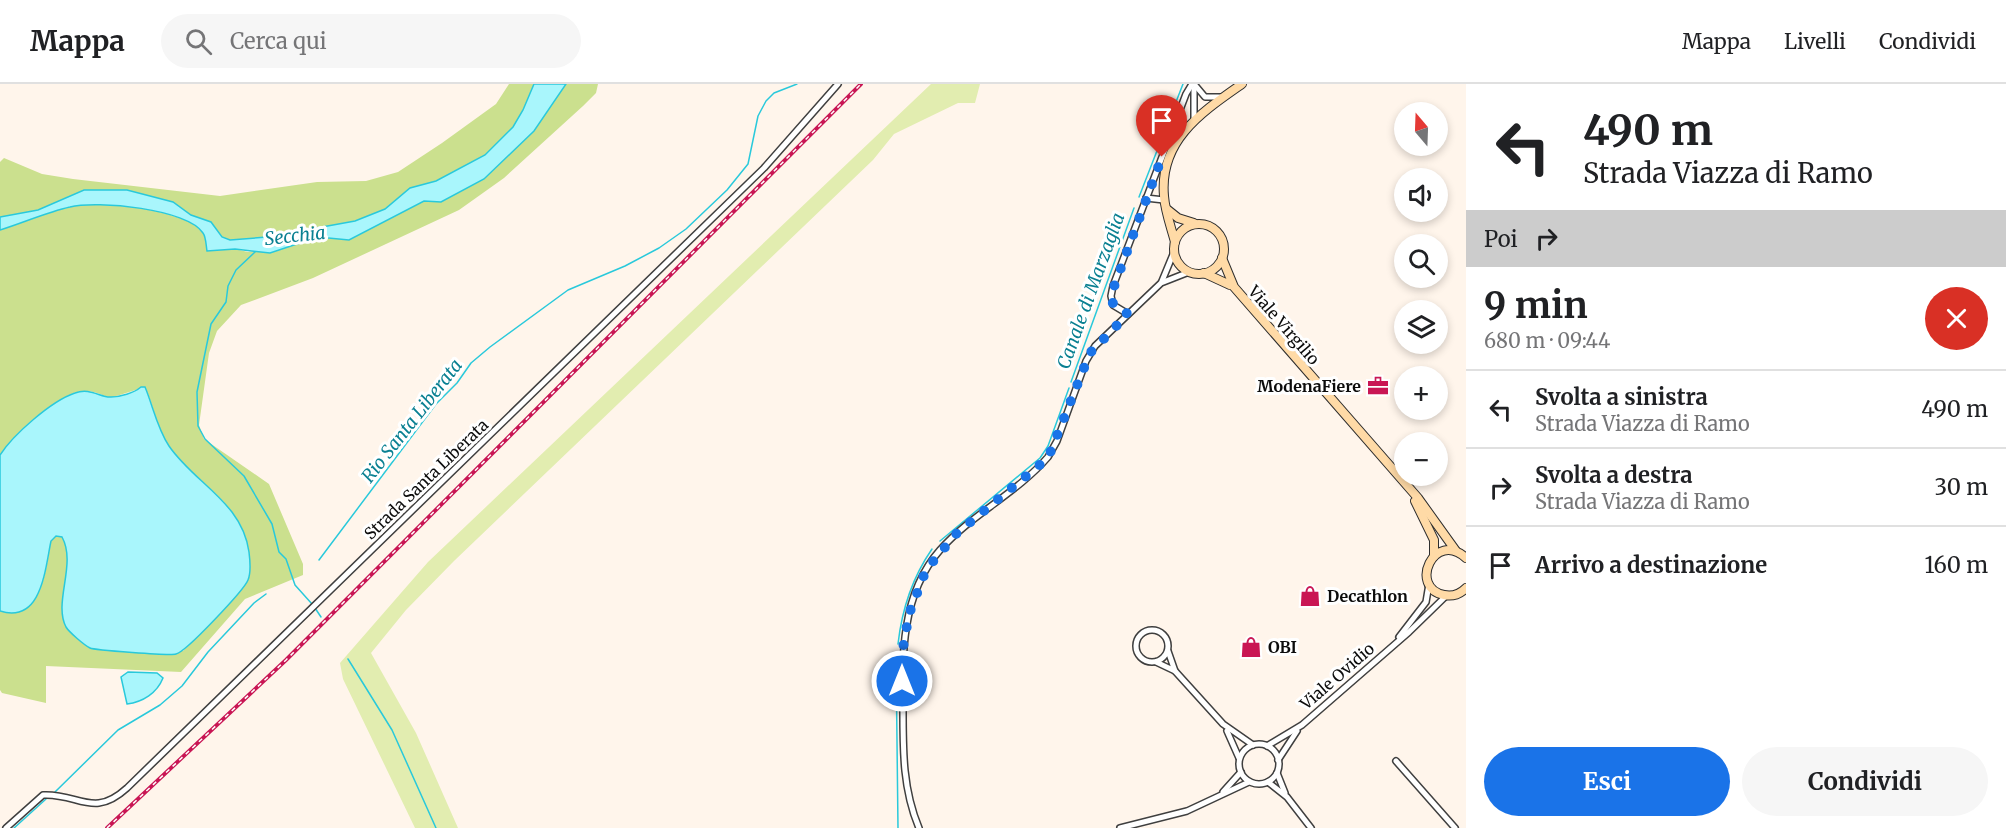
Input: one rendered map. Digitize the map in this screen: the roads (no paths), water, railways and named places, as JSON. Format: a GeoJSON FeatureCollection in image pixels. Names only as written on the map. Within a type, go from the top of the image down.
{"type":"FeatureCollection","features":[{"type":"Feature","properties":{"kind":"street","name":"Strada Santa Liberata"},"geometry":{"type":"LineString","coordinates":[[6,828],[43,795],[91,804],[107,802],[118,796],[309,613],[764,168],[838,84]]}},
{"type":"Feature","properties":{"kind":"street"},"geometry":{"type":"LineString","coordinates":[[1193,84],[1204,97],[1223,97]]}},
{"type":"Feature","properties":{"kind":"street"},"geometry":{"type":"LineString","coordinates":[[1193,84],[1194,118]]}},
{"type":"Feature","properties":{"kind":"street"},"geometry":{"type":"LineString","coordinates":[[1128,314],[1115,308],[1111,297],[1186,94],[1193,84]]}},
{"type":"Feature","properties":{"kind":"street"},"geometry":{"type":"LineString","coordinates":[[1161,283],[1174,252],[1175,242],[1164,200],[1166,168],[1170,153],[1179,135],[1194,118],[1242,84]]}},
{"type":"Feature","properties":{"kind":"street"},"geometry":{"type":"LineString","coordinates":[[1146,198],[1164,200]]}},
{"type":"Feature","properties":{"kind":"street"},"geometry":{"type":"LineString","coordinates":[[919,828],[907,793],[904,771],[902,658],[909,614],[921,580],[937,554],[956,534],[1048,458],[1090,353],[1161,283],[1189,272],[1204,273],[1215,268],[1222,258],[1224,249],[1220,236],[1209,226],[1178,218],[1167,209]]}},
{"type":"Feature","properties":{"kind":"street"},"geometry":{"type":"LineString","coordinates":[[1175,242],[1185,228],[1196,224]]}},
{"type":"Feature","properties":{"kind":"street"},"geometry":{"type":"LineString","coordinates":[[1174,252],[1177,262],[1189,272]]}},
{"type":"Feature","properties":{"kind":"street","name":"Viale Virgilio"},"geometry":{"type":"LineString","coordinates":[[1222,258],[1233,287],[1409,489],[1456,551],[1466,558]]}},
{"type":"Feature","properties":{"kind":"street","name":"Viale Virgilio"},"geometry":{"type":"LineString","coordinates":[[1204,273],[1233,287]]}},
{"type":"Feature","properties":{"kind":"street","name":"Viale Virgilio"},"geometry":{"type":"LineString","coordinates":[[1409,489],[1431,532],[1434,556]]}},
{"type":"Feature","properties":{"kind":"street"},"geometry":{"type":"LineString","coordinates":[[1456,551],[1445,551],[1434,556],[1426,569],[1429,584],[1436,592],[1446,596],[1458,594],[1466,588]]}},
{"type":"Feature","properties":{"kind":"street","name":"Viale Ovidio"},"geometry":{"type":"LineString","coordinates":[[1391,648],[1426,602],[1429,584]]}},
{"type":"Feature","properties":{"kind":"street","name":"Viale Ovidio"},"geometry":{"type":"LineString","coordinates":[[1267,746],[1302,725],[1391,648],[1446,596]]}},
{"type":"Feature","properties":{"kind":"street"},"geometry":{"type":"LineString","coordinates":[[1175,672],[1168,651],[1168,641],[1161,632],[1149,630],[1142,634],[1137,641],[1138,653],[1147,661],[1155,662],[1175,672],[1223,724],[1252,745],[1267,746],[1278,760],[1277,773],[1287,797]]}},
{"type":"Feature","properties":{"kind":"street"},"geometry":{"type":"LineString","coordinates":[[1155,662],[1163,658],[1168,651]]}},
{"type":"Feature","properties":{"kind":"street"},"geometry":{"type":"LineString","coordinates":[[1223,724],[1236,746],[1241,772],[1249,782]]}},
{"type":"Feature","properties":{"kind":"street","name":"Viale Ovidio"},"geometry":{"type":"LineString","coordinates":[[1278,760],[1285,746],[1302,725]]}},
{"type":"Feature","properties":{"kind":"street"},"geometry":{"type":"LineString","coordinates":[[1239,760],[1244,751],[1252,745]]}},
{"type":"Feature","properties":{"kind":"street"},"geometry":{"type":"LineString","coordinates":[[1396,761],[1455,828]]}},
{"type":"Feature","properties":{"kind":"street"},"geometry":{"type":"LineString","coordinates":[[1219,795],[1241,772]]}},
{"type":"Feature","properties":{"kind":"street"},"geometry":{"type":"LineString","coordinates":[[1268,782],[1277,773]]}},
{"type":"Feature","properties":{"kind":"street"},"geometry":{"type":"LineString","coordinates":[[1119,828],[1173,816],[1249,782],[1268,782],[1287,797],[1311,828]]}},
{"type":"Feature","properties":{"kind":"water","name":"Secchia"},"geometry":{"type":"Polygon","coordinates":[[[534,84],[566,84],[534,131],[484,179],[441,202],[424,201],[349,240],[318,237],[270,253],[235,249],[207,251],[203,233],[180,218],[141,208],[100,205],[61,209],[0,230],[0,217],[38,210],[84,190],[127,190],[173,202],[191,215],[211,222],[222,237],[230,240],[267,237],[355,221],[385,209],[410,188],[436,181],[485,155],[513,127],[534,84]]]}},
{"type":"Feature","properties":{"kind":"water"},"geometry":{"type":"Polygon","coordinates":[[[145,387],[158,424],[169,446],[191,472],[216,494],[237,520],[245,535],[249,552],[250,574],[244,586],[202,632],[176,654],[90,648],[70,632],[66,627],[62,606],[67,559],[62,537],[56,536],[51,541],[43,579],[33,602],[25,609],[14,613],[0,611],[0,455],[33,420],[65,397],[86,391],[115,397],[131,393],[145,387]]]}},
{"type":"Feature","properties":{"kind":"water"},"geometry":{"type":"Polygon","coordinates":[[[128,672],[157,673],[163,678],[149,696],[127,704],[121,677],[128,672]]]}},
{"type":"Feature","properties":{"kind":"waterway","name":"Rio Santa Liberata"},"geometry":{"type":"LineString","coordinates":[[319,560],[436,404],[457,383],[471,363],[568,290],[625,266],[659,248],[686,229],[727,190],[748,164],[758,116],[766,101],[774,93],[797,84]]}},
{"type":"Feature","properties":{"kind":"waterway","name":"Canale di Marzaglia"},"geometry":{"type":"LineString","coordinates":[[1139,197],[1183,84]]}},
{"type":"Feature","properties":{"kind":"waterway","name":"Canale di Marzaglia"},"geometry":{"type":"LineString","coordinates":[[1071,382],[1134,208]]}},
{"type":"Feature","properties":{"kind":"waterway"},"geometry":{"type":"LineString","coordinates":[[255,252],[236,270],[228,286],[226,302],[211,324],[197,392],[198,426],[205,439],[244,476],[272,524],[279,552],[286,559],[295,585],[312,604]]}},
{"type":"Feature","properties":{"kind":"waterway","name":"Canale di Marzaglia"},"geometry":{"type":"LineString","coordinates":[[940,541],[1040,458],[1048,446],[1069,388]]}},
{"type":"Feature","properties":{"kind":"waterway","name":"Canale di Marzaglia"},"geometry":{"type":"LineString","coordinates":[[898,644],[909,594],[932,549]]}},
{"type":"Feature","properties":{"kind":"waterway","name":"Rio Santa Liberata"},"geometry":{"type":"LineString","coordinates":[[55,792],[118,730],[160,705],[182,686],[208,652],[254,603],[266,594]]}},
{"type":"Feature","properties":{"kind":"waterway"},"geometry":{"type":"LineString","coordinates":[[315,608],[321,617]]}},
{"type":"Feature","properties":{"kind":"waterway","name":"Canale di Marzaglia"},"geometry":{"type":"LineString","coordinates":[[896,654],[898,828]]}},
{"type":"Feature","properties":{"kind":"waterway"},"geometry":{"type":"LineString","coordinates":[[348,659],[392,730],[436,828]]}},
{"type":"Feature","properties":{"kind":"waterway","name":"Rio Santa Liberata"},"geometry":{"type":"LineString","coordinates":[[14,828],[46,799]]}},
{"type":"Feature","properties":{"kind":"railway"},"geometry":{"type":"LineString","coordinates":[[107,828],[286,660],[861,84]]}},
{"type":"Feature","properties":{"kind":"place","name":"ModenaFiere"},"geometry":{"type":"Point","coordinates":[1378,386]}},
{"type":"Feature","properties":{"kind":"place","name":"Decathlon"},"geometry":{"type":"Point","coordinates":[1310,596]}},
{"type":"Feature","properties":{"kind":"place","name":"OBI"},"geometry":{"type":"Point","coordinates":[1251,647]}}]}
